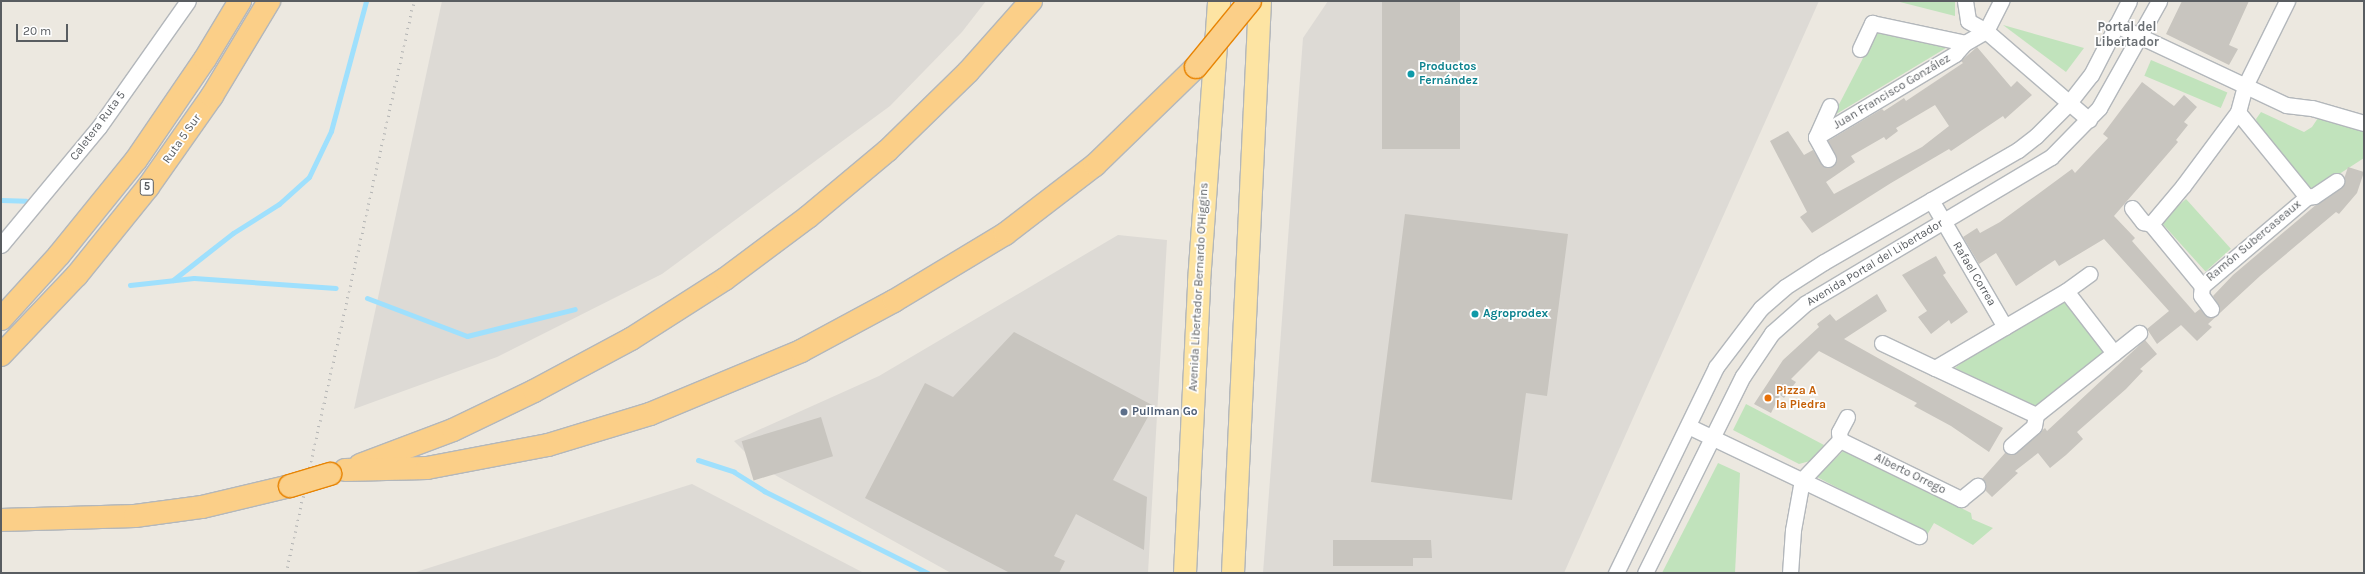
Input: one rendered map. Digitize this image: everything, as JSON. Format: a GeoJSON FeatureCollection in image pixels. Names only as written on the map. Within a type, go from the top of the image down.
{"type":"FeatureCollection","features":[{"type":"Feature","properties":{"kind":"highway","name":"5"},"geometry":{"type":"LineString","coordinates":[[1,318],[59,255],[136,160],[205,59],[240,1]]}},
{"type":"Feature","properties":{"kind":"highway","name":"Ruta 5 Sur"},"geometry":{"type":"LineString","coordinates":[[1,355],[77,275],[148,187],[212,96],[269,1]]}},
{"type":"Feature","properties":{"kind":"highway"},"geometry":{"type":"LineString","coordinates":[[1,520],[135,516],[202,508],[290,486],[337,472],[452,430],[534,392],[631,339],[726,279],[808,218],[886,150],[968,72],[1031,1]]}},
{"type":"Feature","properties":{"kind":"highway"},"geometry":{"type":"LineString","coordinates":[[337,472],[427,468],[548,445],[650,414],[801,351],[894,302],[1005,234],[1095,165],[1196,67],[1250,1]]}},
{"type":"Feature","properties":{"kind":"main road","name":"Avenida Libertador Bernardo O'Higgins"},"geometry":{"type":"LineString","coordinates":[[1185,573],[1198,290],[1219,1]]}},
{"type":"Feature","properties":{"kind":"main road"},"geometry":{"type":"LineString","coordinates":[[1233,573],[1260,1]]}},
{"type":"Feature","properties":{"kind":"street","name":"Caletera Ruta 5"},"geometry":{"type":"LineString","coordinates":[[1,245],[99,127],[188,1]]}},
{"type":"Feature","properties":{"kind":"street"},"geometry":{"type":"LineString","coordinates":[[1965,1],[1968,21],[1986,31],[2068,104],[2089,120]]}},
{"type":"Feature","properties":{"kind":"street"},"geometry":{"type":"LineString","coordinates":[[1986,31],[2001,1]]}},
{"type":"Feature","properties":{"kind":"street"},"geometry":{"type":"LineString","coordinates":[[1616,573],[1716,367],[1761,308],[1785,287],[1824,262],[2018,150],[2068,104],[2091,75],[2129,1]]}},
{"type":"Feature","properties":{"kind":"street","name":"Avenida Portal del Libertador"},"geometry":{"type":"LineString","coordinates":[[1645,573],[1750,363],[1788,317],[1806,303],[2035,169],[2066,144],[2089,120],[2112,88],[2159,1]]}},
{"type":"Feature","properties":{"kind":"street"},"geometry":{"type":"LineString","coordinates":[[2151,224],[2183,186],[2238,112],[2245,86],[2286,1]]}},
{"type":"Feature","properties":{"kind":"street","name":"Juan Francisco González"},"geometry":{"type":"LineString","coordinates":[[1860,49],[1872,23],[1965,43]]}},
{"type":"Feature","properties":{"kind":"street"},"geometry":{"type":"LineString","coordinates":[[2116,25],[2286,105],[2312,108],[2364,123]]}},
{"type":"Feature","properties":{"kind":"street","name":"Juan Francisco González"},"geometry":{"type":"LineString","coordinates":[[1816,137],[1955,54],[1965,43],[1986,31]]}},
{"type":"Feature","properties":{"kind":"street","name":"Juan Francisco González"},"geometry":{"type":"LineString","coordinates":[[1816,137],[1830,106]]}},
{"type":"Feature","properties":{"kind":"street","name":"Ramón Subercaseaux"},"geometry":{"type":"LineString","coordinates":[[2238,112],[2307,197]]}},
{"type":"Feature","properties":{"kind":"street"},"geometry":{"type":"LineString","coordinates":[[1816,137],[1828,159]]}},
{"type":"Feature","properties":{"kind":"street","name":"Ramón Subercaseaux"},"geometry":{"type":"LineString","coordinates":[[2211,309],[2200,295],[2202,286],[2307,197],[2314,196],[2336,181]]}},
{"type":"Feature","properties":{"kind":"street","name":"Rafael Correa"},"geometry":{"type":"LineString","coordinates":[[1930,200],[2005,327]]}},
{"type":"Feature","properties":{"kind":"street","name":"Ramón Subercaseaux"},"geometry":{"type":"LineString","coordinates":[[2132,208],[2143,222],[2151,224],[2202,286]]}},
{"type":"Feature","properties":{"kind":"street"},"geometry":{"type":"LineString","coordinates":[[1935,368],[2066,291],[2090,274]]}},
{"type":"Feature","properties":{"kind":"street"},"geometry":{"type":"LineString","coordinates":[[2066,291],[2114,352]]}},
{"type":"Feature","properties":{"kind":"street"},"geometry":{"type":"LineString","coordinates":[[2011,446],[2034,426],[2036,415],[2139,333]]}},
{"type":"Feature","properties":{"kind":"street"},"geometry":{"type":"LineString","coordinates":[[1882,343],[2036,415]]}},
{"type":"Feature","properties":{"kind":"street"},"geometry":{"type":"LineString","coordinates":[[1790,573],[1793,530],[1802,480],[1840,440],[1839,432],[1847,417]]}},
{"type":"Feature","properties":{"kind":"street"},"geometry":{"type":"LineString","coordinates":[[1688,426],[1919,536]]}},
{"type":"Feature","properties":{"kind":"street","name":"Alberto Orrego"},"geometry":{"type":"LineString","coordinates":[[1840,440],[1961,499],[1977,486]]}},
{"type":"Feature","properties":{"kind":"shaded area"},"geometry":{"type":"Polygon","coordinates":[[[442,1],[986,1],[962,32],[890,106],[662,274],[497,357],[354,409],[442,1]]]}},
{"type":"Feature","properties":{"kind":"shaded area"},"geometry":{"type":"Polygon","coordinates":[[[1328,1],[1819,1],[1564,573],[1263,573],[1303,38],[1328,1]]]}},
{"type":"Feature","properties":{"kind":"shaded area"},"geometry":{"type":"Polygon","coordinates":[[[1118,235],[1167,240],[1148,573],[951,573],[759,466],[734,441],[879,376],[1118,235]]]}},
{"type":"Feature","properties":{"kind":"shaded area"},"geometry":{"type":"Polygon","coordinates":[[[692,484],[864,573],[413,573],[507,543],[692,484]]]}},
{"type":"Feature","properties":{"kind":"green space"},"geometry":{"type":"Polygon","coordinates":[[[1896,1],[1955,1],[1955,16],[1896,1]]]}},
{"type":"Feature","properties":{"kind":"green space"},"geometry":{"type":"Polygon","coordinates":[[[2003,25],[2084,48],[2066,72],[2003,25]]]}},
{"type":"Feature","properties":{"kind":"green space"},"geometry":{"type":"Polygon","coordinates":[[[1876,33],[1951,45],[1833,116],[1876,33]]]}},
{"type":"Feature","properties":{"kind":"green space"},"geometry":{"type":"Polygon","coordinates":[[[2151,60],[2227,92],[2221,108],[2144,76],[2151,60]]]}},
{"type":"Feature","properties":{"kind":"green space"},"geometry":{"type":"Polygon","coordinates":[[[2261,112],[2304,132],[2312,127],[2318,118],[2364,131],[2364,158],[2313,191],[2258,126],[2256,119],[2261,112]]]}},
{"type":"Feature","properties":{"kind":"green space"},"geometry":{"type":"Polygon","coordinates":[[[2186,199],[2231,249],[2206,272],[2161,222],[2186,199]]]}},
{"type":"Feature","properties":{"kind":"green space"},"geometry":{"type":"Polygon","coordinates":[[[2063,300],[2104,352],[2035,407],[1955,368],[1993,339],[2063,300]]]}},
{"type":"Feature","properties":{"kind":"green space"},"geometry":{"type":"Polygon","coordinates":[[[1746,404],[1824,445],[1810,461],[1799,464],[1733,430],[1746,404]]]}},
{"type":"Feature","properties":{"kind":"green space"},"geometry":{"type":"Polygon","coordinates":[[[1845,449],[1971,513],[1972,519],[1993,528],[1973,545],[1934,523],[1927,535],[1817,477],[1845,449]]]}},
{"type":"Feature","properties":{"kind":"green space"},"geometry":{"type":"Polygon","coordinates":[[[1718,463],[1740,473],[1735,573],[1662,573],[1718,463]]]}},
{"type":"Feature","properties":{"kind":"building","name":"Productos Fernández"},"geometry":{"type":"Polygon","coordinates":[[[1382,1],[1460,1],[1460,149],[1382,149],[1382,1]]]}},
{"type":"Feature","properties":{"kind":"building"},"geometry":{"type":"Polygon","coordinates":[[[2182,1],[2249,1],[2229,45],[2238,49],[2229,65],[2166,34],[2182,1]]]}},
{"type":"Feature","properties":{"kind":"building"},"geometry":{"type":"Polygon","coordinates":[[[1977,47],[2011,87],[2017,81],[2032,95],[2005,119],[2003,116],[1951,151],[1949,149],[1891,183],[1812,233],[1800,217],[1807,212],[1770,141],[1788,131],[1804,155],[1813,150],[1823,166],[1832,167],[1837,159],[1828,141],[1882,109],[1884,111],[1904,98],[1906,101],[1963,63],[1961,61],[1977,47]],[[1935,105],[1896,128],[1898,131],[1886,140],[1884,137],[1851,156],[1855,162],[1826,182],[1834,194],[1922,147],[1949,126],[1935,105]]]}},
{"type":"Feature","properties":{"kind":"building"},"geometry":{"type":"Polygon","coordinates":[[[2142,82],[2174,106],[2184,95],[2197,107],[2184,122],[2188,125],[2176,140],[2178,142],[2114,216],[2135,238],[2132,241],[2195,313],[2200,309],[2208,317],[2217,316],[2208,324],[2212,327],[2197,341],[2181,325],[2157,344],[2147,329],[2169,311],[2104,239],[2059,266],[2055,260],[2016,286],[1996,253],[1979,264],[1963,237],[1977,228],[1980,233],[2000,222],[2072,169],[2075,173],[2108,138],[2103,134],[2142,82]]]}},
{"type":"Feature","properties":{"kind":"building"},"geometry":{"type":"Polygon","coordinates":[[[2348,167],[2364,172],[2357,193],[2339,214],[2336,212],[2260,276],[2217,316],[2220,308],[2213,296],[2233,275],[2317,204],[2341,188],[2348,167]]]}},
{"type":"Feature","properties":{"kind":"building","name":"Agroprodex"},"geometry":{"type":"Polygon","coordinates":[[[1405,214],[1568,234],[1547,396],[1526,393],[1512,500],[1371,482],[1405,214]]]}},
{"type":"Feature","properties":{"kind":"building"},"geometry":{"type":"Polygon","coordinates":[[[1936,256],[1946,273],[1943,275],[1968,312],[1951,324],[1949,320],[1931,334],[1918,317],[1927,311],[1902,275],[1936,256]]]}},
{"type":"Feature","properties":{"kind":"building"},"geometry":{"type":"Polygon","coordinates":[[[1877,294],[1887,311],[1844,339],[2003,428],[1989,452],[1951,426],[1914,406],[1917,403],[1819,351],[1791,379],[1796,382],[1784,398],[1780,395],[1771,413],[1754,404],[1783,360],[1819,327],[1817,324],[1830,314],[1836,321],[1877,294]]]}},
{"type":"Feature","properties":{"kind":"building"},"geometry":{"type":"Polygon","coordinates":[[[1014,332],[1154,406],[1113,480],[1147,497],[1144,550],[1076,514],[1054,556],[1065,561],[1059,573],[1010,573],[865,498],[925,383],[953,397],[1014,332]]]}},
{"type":"Feature","properties":{"kind":"building"},"geometry":{"type":"Polygon","coordinates":[[[2145,340],[2157,354],[2140,369],[2143,371],[2126,389],[2077,432],[2083,439],[2066,455],[2050,468],[2038,453],[2015,471],[2018,473],[1992,497],[1985,490],[1986,484],[1982,479],[2005,453],[2017,453],[2045,428],[2047,431],[2145,340]]]}},
{"type":"Feature","properties":{"kind":"building"},"geometry":{"type":"Polygon","coordinates":[[[821,417],[833,456],[754,480],[742,441],[821,417]]]}},
{"type":"Feature","properties":{"kind":"building"},"geometry":{"type":"Polygon","coordinates":[[[1333,540],[1431,540],[1432,558],[1413,558],[1413,566],[1333,566],[1333,540]]]}},
{"type":"Feature","properties":{"kind":"waterway"},"geometry":{"type":"LineString","coordinates":[[173,280],[233,233],[279,204],[309,177],[331,131],[366,1]]}},
{"type":"Feature","properties":{"kind":"waterway"},"geometry":{"type":"LineString","coordinates":[[1,200],[26,201]]}},
{"type":"Feature","properties":{"kind":"waterway"},"geometry":{"type":"LineString","coordinates":[[130,285],[194,278],[336,288]]}},
{"type":"Feature","properties":{"kind":"waterway"},"geometry":{"type":"LineString","coordinates":[[367,298],[467,336],[575,309]]}},
{"type":"Feature","properties":{"kind":"waterway"},"geometry":{"type":"LineString","coordinates":[[698,460],[734,472],[764,491],[928,573]]}},
{"type":"Feature","properties":{"kind":"railway"},"geometry":{"type":"LineString","coordinates":[[286,573],[414,1]]}},
{"type":"Feature","properties":{"kind":"place","name":"Productos Fernández"},"geometry":{"type":"Point","coordinates":[1411,74]}},
{"type":"Feature","properties":{"kind":"place","name":"Agroprodex"},"geometry":{"type":"Point","coordinates":[1475,314]}},
{"type":"Feature","properties":{"kind":"place","name":"Pizza A la Piedra"},"geometry":{"type":"Point","coordinates":[1768,398]}},
{"type":"Feature","properties":{"kind":"place","name":"Pullman Go"},"geometry":{"type":"Point","coordinates":[1124,412]}},
{"type":"Feature","properties":{"kind":"district","name":"Portal del Libertador"},"geometry":{"type":"Point","coordinates":[2127,36]}}]}
